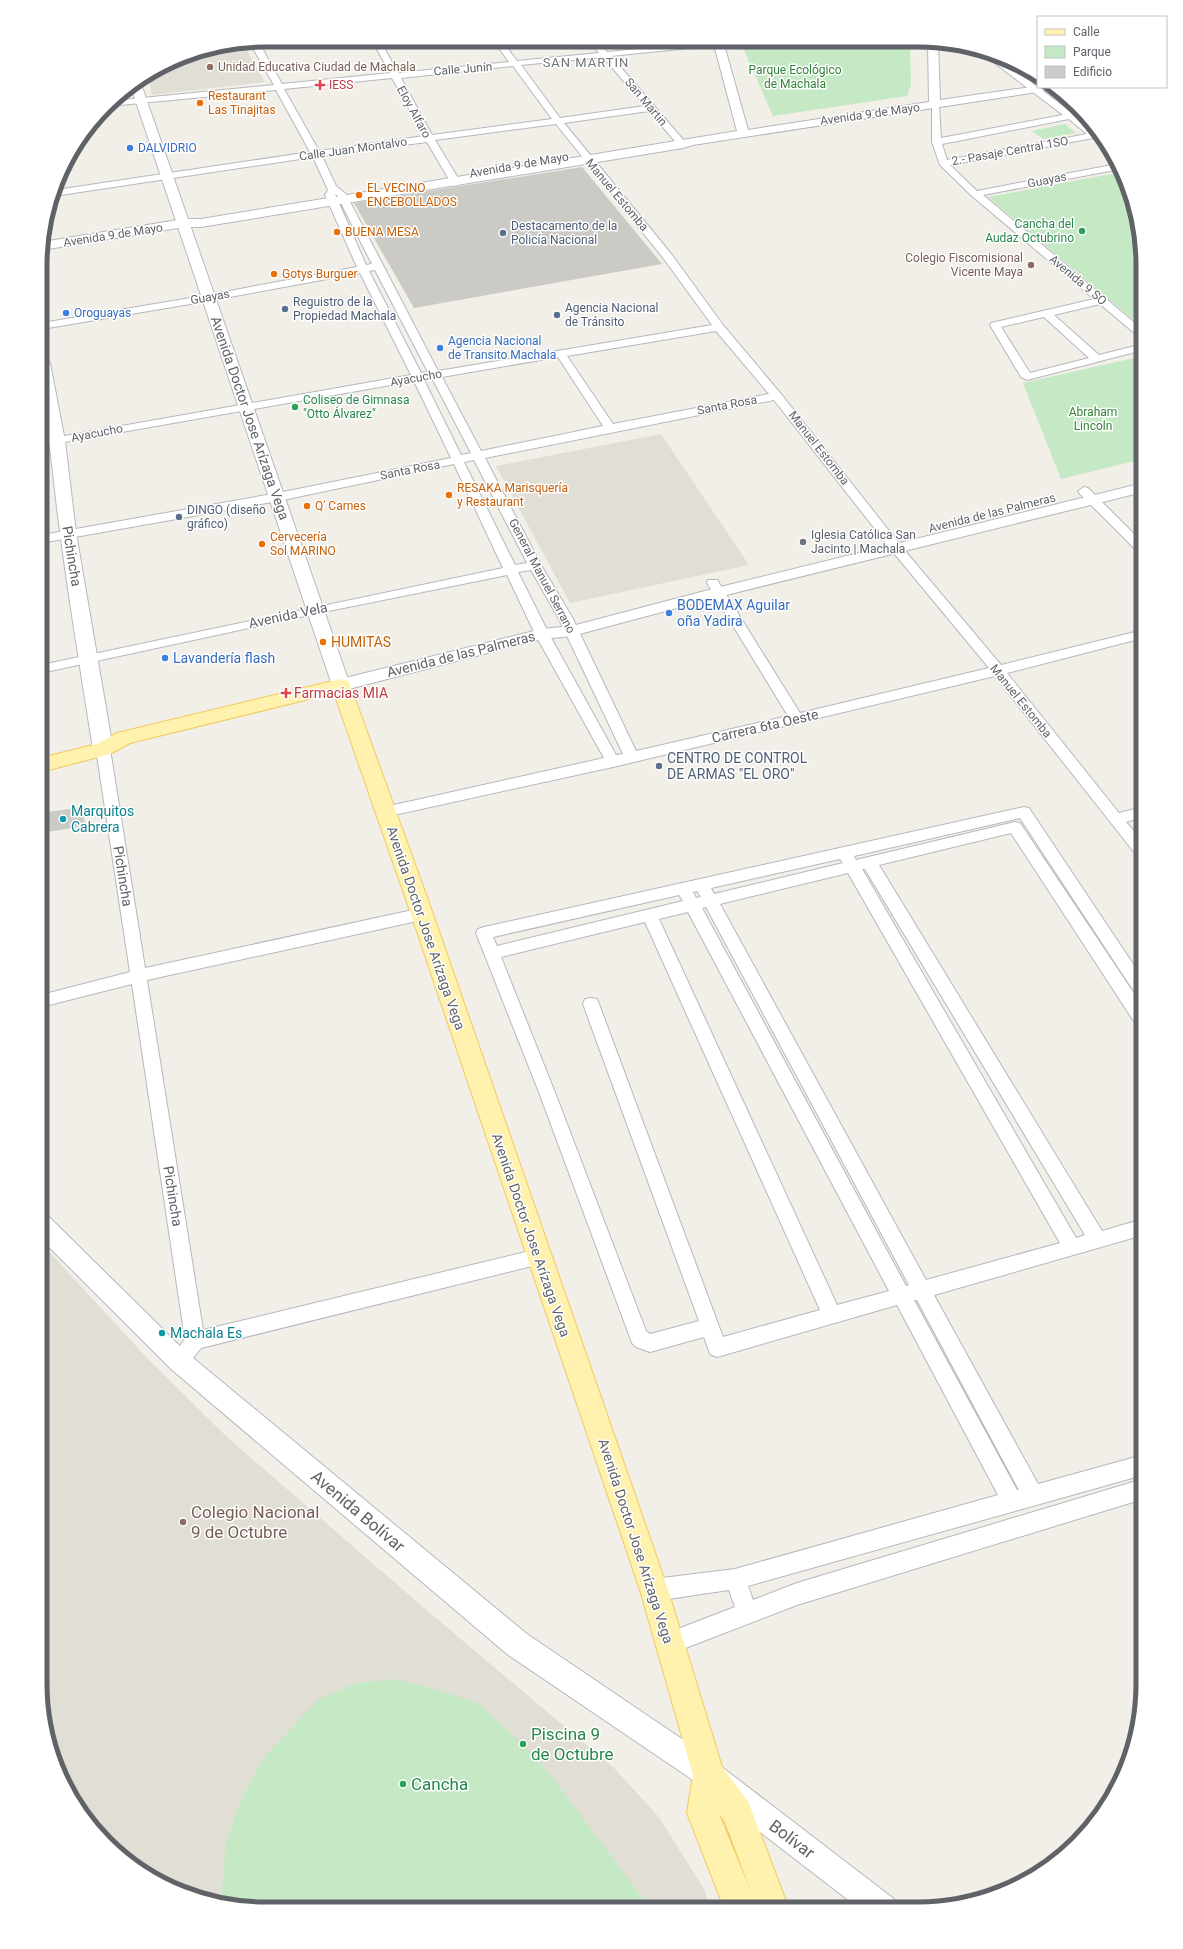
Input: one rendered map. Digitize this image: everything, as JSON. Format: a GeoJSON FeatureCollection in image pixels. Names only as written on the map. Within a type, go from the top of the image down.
{"type":"FeatureCollection","features":[{"type":"Feature","properties":{"kind":"main road","name":"Avenida Doctor Jose Arízaga Vega"},"geometry":{"type":"LineString","coordinates":[[137,88],[184,223],[208,298],[278,496],[314,610],[422,914],[538,1257],[654,1590],[670,1643],[704,1772],[703,1812],[738,1902]]}},
{"type":"Feature","properties":{"kind":"main road","name":"Pichincha"},"geometry":{"type":"LineString","coordinates":[[47,419],[49,442],[68,534],[102,744]]}},
{"type":"Feature","properties":{"kind":"main road","name":"Avenida de las Palmeras"},"geometry":{"type":"LineString","coordinates":[[47,763],[124,738],[341,685]]}},
{"type":"Feature","properties":{"kind":"main road","name":"Avenida de las Palmeras"},"geometry":{"type":"LineString","coordinates":[[47,752],[102,744]]}},
{"type":"Feature","properties":{"kind":"main road","name":"Avenida Doctor Jose Arízaga Vega"},"geometry":{"type":"LineString","coordinates":[[704,1772],[737,1812],[769,1902]]}},
{"type":"Feature","properties":{"kind":"street","name":"General Manuel Serrano"},"geometry":{"type":"LineString","coordinates":[[257,47],[316,154],[336,195],[378,266],[535,565],[569,625],[632,757]]}},
{"type":"Feature","properties":{"kind":"street","name":"Eloy Alfaro"},"geometry":{"type":"LineString","coordinates":[[380,47],[429,138],[454,180]]}},
{"type":"Feature","properties":{"kind":"street","name":"Manuel Estomba"},"geometry":{"type":"LineString","coordinates":[[503,47],[587,158],[668,257],[719,327],[777,396],[893,543],[998,671],[1136,844]]}},
{"type":"Feature","properties":{"kind":"street","name":"San Martin"},"geometry":{"type":"LineString","coordinates":[[599,47],[650,108],[684,143]]}},
{"type":"Feature","properties":{"kind":"street","name":"Calle Junín"},"geometry":{"type":"LineString","coordinates":[[119,103],[278,86],[516,64],[660,47]]}},
{"type":"Feature","properties":{"kind":"street"},"geometry":{"type":"LineString","coordinates":[[720,47],[743,133]]}},
{"type":"Feature","properties":{"kind":"street"},"geometry":{"type":"LineString","coordinates":[[933,47],[937,142],[943,163]]}},
{"type":"Feature","properties":{"kind":"street"},"geometry":{"type":"LineString","coordinates":[[1008,66],[1021,80],[1088,128]]}},
{"type":"Feature","properties":{"kind":"street"},"geometry":{"type":"LineString","coordinates":[[1021,80],[1028,77]]}},
{"type":"Feature","properties":{"kind":"street","name":"Avenida 9 de Mayo"},"geometry":{"type":"LineString","coordinates":[[48,245],[184,223],[197,217],[336,195],[454,180],[743,133],[1045,88]]}},
{"type":"Feature","properties":{"kind":"street","name":"Calle Juan Montalvo"},"geometry":{"type":"LineString","coordinates":[[60,191],[650,108]]}},
{"type":"Feature","properties":{"kind":"street"},"geometry":{"type":"LineString","coordinates":[[937,142],[1077,116]]}},
{"type":"Feature","properties":{"kind":"street","name":"2.- Pasaje Central 1SO"},"geometry":{"type":"LineString","coordinates":[[943,163],[1094,136]]}},
{"type":"Feature","properties":{"kind":"street","name":"Avenida 9 SO"},"geometry":{"type":"LineString","coordinates":[[943,163],[975,194],[1136,329]]}},
{"type":"Feature","properties":{"kind":"street","name":"Guayas"},"geometry":{"type":"LineString","coordinates":[[975,194],[1113,167]]}},
{"type":"Feature","properties":{"kind":"street","name":"General Manuel Serrano"},"geometry":{"type":"LineString","coordinates":[[336,195],[363,269],[418,378],[542,634],[613,762]]}},
{"type":"Feature","properties":{"kind":"street","name":"Guayas"},"geometry":{"type":"LineString","coordinates":[[47,325],[208,298],[378,266]]}},
{"type":"Feature","properties":{"kind":"street"},"geometry":{"type":"LineString","coordinates":[[1102,300],[995,325],[1027,377],[1136,349]]}},
{"type":"Feature","properties":{"kind":"street"},"geometry":{"type":"LineString","coordinates":[[1047,314],[1097,359]]}},
{"type":"Feature","properties":{"kind":"street","name":"Ayacucho"},"geometry":{"type":"LineString","coordinates":[[49,442],[246,406],[719,327]]}},
{"type":"Feature","properties":{"kind":"street"},"geometry":{"type":"LineString","coordinates":[[561,354],[610,428]]}},
{"type":"Feature","properties":{"kind":"street","name":"Santa Rosa"},"geometry":{"type":"LineString","coordinates":[[47,538],[278,496],[458,461],[610,428],[777,396]]}},
{"type":"Feature","properties":{"kind":"street","name":"Avenida de las Palmeras"},"geometry":{"type":"LineString","coordinates":[[1089,495],[1136,478]]}},
{"type":"Feature","properties":{"kind":"street","name":"Avenida de las Palmeras"},"geometry":{"type":"LineString","coordinates":[[341,685],[542,634],[569,625],[716,587],[893,543],[995,514],[1089,495],[1136,488]]}},
{"type":"Feature","properties":{"kind":"street"},"geometry":{"type":"LineString","coordinates":[[1089,495],[1136,543]]}},
{"type":"Feature","properties":{"kind":"street","name":"Avenida Vela"},"geometry":{"type":"LineString","coordinates":[[47,668],[314,610],[535,565]]}},
{"type":"Feature","properties":{"kind":"street"},"geometry":{"type":"LineString","coordinates":[[716,587],[797,719]]}},
{"type":"Feature","properties":{"kind":"street","name":"Carrera 6ta Oeste"},"geometry":{"type":"LineString","coordinates":[[385,812],[613,762],[797,719],[998,671],[1136,636]]}},
{"type":"Feature","properties":{"kind":"street","name":"Pichincha"},"geometry":{"type":"LineString","coordinates":[[102,744],[195,1341]]}},
{"type":"Feature","properties":{"kind":"street"},"geometry":{"type":"LineString","coordinates":[[492,953],[710,900],[848,859],[1024,812],[1136,981]]}},
{"type":"Feature","properties":{"kind":"street"},"geometry":{"type":"LineString","coordinates":[[1116,819],[1136,814]]}},
{"type":"Feature","properties":{"kind":"street"},"geometry":{"type":"LineString","coordinates":[[711,1327],[650,1343],[643,1341],[639,1337],[548,1095],[484,933],[701,884],[848,859],[869,862],[1015,827],[1136,1010]]}},
{"type":"Feature","properties":{"kind":"street"},"geometry":{"type":"LineString","coordinates":[[848,859],[1072,1247]]}},
{"type":"Feature","properties":{"kind":"street"},"geometry":{"type":"LineString","coordinates":[[869,862],[1098,1240]]}},
{"type":"Feature","properties":{"kind":"street"},"geometry":{"type":"LineString","coordinates":[[701,884],[1034,1496]]}},
{"type":"Feature","properties":{"kind":"street"},"geometry":{"type":"LineString","coordinates":[[683,888],[1012,1501]]}},
{"type":"Feature","properties":{"kind":"street"},"geometry":{"type":"LineString","coordinates":[[47,999],[139,976],[422,914]]}},
{"type":"Feature","properties":{"kind":"street"},"geometry":{"type":"LineString","coordinates":[[650,915],[832,1316]]}},
{"type":"Feature","properties":{"kind":"street"},"geometry":{"type":"LineString","coordinates":[[591,1004],[711,1327],[717,1348],[1136,1229]]}},
{"type":"Feature","properties":{"kind":"street","name":"Avenida Bolívar"},"geometry":{"type":"LineString","coordinates":[[47,1230],[180,1361],[517,1644],[704,1772]]}},
{"type":"Feature","properties":{"kind":"street"},"geometry":{"type":"LineString","coordinates":[[180,1361],[195,1341],[538,1257]]}},
{"type":"Feature","properties":{"kind":"street"},"geometry":{"type":"LineString","coordinates":[[654,1590],[735,1579],[1136,1467]]}},
{"type":"Feature","properties":{"kind":"street"},"geometry":{"type":"LineString","coordinates":[[670,1643],[747,1612],[797,1594],[1136,1491]]}},
{"type":"Feature","properties":{"kind":"street"},"geometry":{"type":"LineString","coordinates":[[735,1579],[747,1612]]}},
{"type":"Feature","properties":{"kind":"street","name":"Bolívar"},"geometry":{"type":"LineString","coordinates":[[704,1772],[875,1902]]}},
{"type":"Feature","properties":{"kind":"shaded area","name":"Unidad Educativa Ciudad de Machala"},"geometry":{"type":"Polygon","coordinates":[[[245,48],[265,82],[152,95],[149,81],[168,69],[208,54],[245,48]]]}},
{"type":"Feature","properties":{"kind":"shaded area"},"geometry":{"type":"Polygon","coordinates":[[[661,434],[749,565],[570,603],[496,466],[661,434]]]}},
{"type":"Feature","properties":{"kind":"shaded area","name":"Colegio Nacional 9 de Octubre"},"geometry":{"type":"Polygon","coordinates":[[[47,1250],[147,1358],[227,1437],[424,1608],[615,1769],[658,1816],[704,1889],[709,1902],[251,1902],[208,1895],[168,1880],[132,1857],[121,1848],[92,1817],[69,1781],[54,1741],[47,1698],[47,1250]]]}},
{"type":"Feature","properties":{"kind":"green space","name":"Parque Ecológico de Machala"},"geometry":{"type":"Polygon","coordinates":[[[743,47],[910,47],[911,85],[907,96],[773,116],[743,47]]]}},
{"type":"Feature","properties":{"kind":"green space"},"geometry":{"type":"Polygon","coordinates":[[[1065,124],[1076,133],[1043,139],[1032,131],[1065,124]]]}},
{"type":"Feature","properties":{"kind":"green space","name":"Cancha del Audaz Octubrino"},"geometry":{"type":"Polygon","coordinates":[[[1116,173],[1129,208],[1134,236],[1136,251],[1136,322],[988,197],[1116,173]]]}},
{"type":"Feature","properties":{"kind":"green space","name":"Abraham Lincoln"},"geometry":{"type":"Polygon","coordinates":[[[1136,358],[1136,461],[1061,479],[1023,383],[1136,358]]]}},
{"type":"Feature","properties":{"kind":"green space","name":"Cancha"},"geometry":{"type":"Polygon","coordinates":[[[396,1679],[478,1703],[523,1744],[547,1770],[646,1902],[251,1902],[221,1898],[226,1842],[242,1797],[265,1756],[319,1699],[357,1683],[396,1679]]]}},
{"type":"Feature","properties":{"kind":"building","name":"Destacamento de la Policía Nacional"},"geometry":{"type":"Polygon","coordinates":[[[582,167],[662,264],[414,308],[354,203],[582,167]]]}},
{"type":"Feature","properties":{"kind":"building","name":"Marquitos Cabrera"},"geometry":{"type":"Polygon","coordinates":[[[83,807],[85,826],[47,832],[47,812],[83,807]]]}},
{"type":"Feature","properties":{"kind":"place","name":"Unidad Educativa Ciudad de Machala"},"geometry":{"type":"Point","coordinates":[210,67]}},
{"type":"Feature","properties":{"kind":"place","name":"IESS"},"geometry":{"type":"Point","coordinates":[320,85]}},
{"type":"Feature","properties":{"kind":"place","name":"Restaurant Las Tinajitas"},"geometry":{"type":"Point","coordinates":[200,103]}},
{"type":"Feature","properties":{"kind":"place","name":"DALVIDRIO"},"geometry":{"type":"Point","coordinates":[130,148]}},
{"type":"Feature","properties":{"kind":"place","name":"EL VECINO ENCEBOLLADOS"},"geometry":{"type":"Point","coordinates":[359,195]}},
{"type":"Feature","properties":{"kind":"place","name":"Cancha del Audaz Octubrino"},"geometry":{"type":"Point","coordinates":[1082,231]}},
{"type":"Feature","properties":{"kind":"place","name":"BUENA MESA"},"geometry":{"type":"Point","coordinates":[337,232]}},
{"type":"Feature","properties":{"kind":"place","name":"Destacamento de la Policía Nacional"},"geometry":{"type":"Point","coordinates":[503,233]}},
{"type":"Feature","properties":{"kind":"place","name":"Colegio Fiscomisional Vicente Maya"},"geometry":{"type":"Point","coordinates":[1031,265]}},
{"type":"Feature","properties":{"kind":"place","name":"Gotys Burguer"},"geometry":{"type":"Point","coordinates":[274,274]}},
{"type":"Feature","properties":{"kind":"place","name":"Reguistro de la Propiedad Machala"},"geometry":{"type":"Point","coordinates":[285,309]}},
{"type":"Feature","properties":{"kind":"place","name":"Oroguayas"},"geometry":{"type":"Point","coordinates":[66,313]}},
{"type":"Feature","properties":{"kind":"place","name":"Agencia Nacional de Tránsito"},"geometry":{"type":"Point","coordinates":[557,315]}},
{"type":"Feature","properties":{"kind":"place","name":"Agencia Nacional de Transito Machala"},"geometry":{"type":"Point","coordinates":[440,348]}},
{"type":"Feature","properties":{"kind":"place","name":"Coliseo de Gimnasa \"Otto Álvarez\""},"geometry":{"type":"Point","coordinates":[295,407]}},
{"type":"Feature","properties":{"kind":"place","name":"RESAKA Marisquería y Restaurant"},"geometry":{"type":"Point","coordinates":[449,495]}},
{"type":"Feature","properties":{"kind":"place","name":"Q' Carnes"},"geometry":{"type":"Point","coordinates":[307,506]}},
{"type":"Feature","properties":{"kind":"place","name":"DINGO (diseño gráfico)"},"geometry":{"type":"Point","coordinates":[179,517]}},
{"type":"Feature","properties":{"kind":"place","name":"Iglesia Católica San Jacinto | Machala"},"geometry":{"type":"Point","coordinates":[803,542]}},
{"type":"Feature","properties":{"kind":"place","name":"Cervecería Sol MARINO"},"geometry":{"type":"Point","coordinates":[262,544]}},
{"type":"Feature","properties":{"kind":"place","name":"BODEMAX Aguilar oña Yadira"},"geometry":{"type":"Point","coordinates":[669,613]}},
{"type":"Feature","properties":{"kind":"place","name":"HUMITAS"},"geometry":{"type":"Point","coordinates":[323,642]}},
{"type":"Feature","properties":{"kind":"place","name":"Lavandería flash"},"geometry":{"type":"Point","coordinates":[165,658]}},
{"type":"Feature","properties":{"kind":"place","name":"Farmacias MIA"},"geometry":{"type":"Point","coordinates":[286,693]}},
{"type":"Feature","properties":{"kind":"place","name":"CENTRO DE CONTROL DE ARMAS \"EL ORO\""},"geometry":{"type":"Point","coordinates":[659,766]}},
{"type":"Feature","properties":{"kind":"place","name":"Marquitos Cabrera"},"geometry":{"type":"Point","coordinates":[63,819]}},
{"type":"Feature","properties":{"kind":"place","name":"Machala Es"},"geometry":{"type":"Point","coordinates":[162,1333]}},
{"type":"Feature","properties":{"kind":"place","name":"Colegio Nacional 9 de Octubre"},"geometry":{"type":"Point","coordinates":[183,1522]}},
{"type":"Feature","properties":{"kind":"place","name":"Piscina 9 de Octubre"},"geometry":{"type":"Point","coordinates":[523,1744]}},
{"type":"Feature","properties":{"kind":"place","name":"Cancha"},"geometry":{"type":"Point","coordinates":[403,1784]}},
{"type":"Feature","properties":{"kind":"district","name":"SAN MARTIN"},"geometry":{"type":"Point","coordinates":[586,62]}}]}
